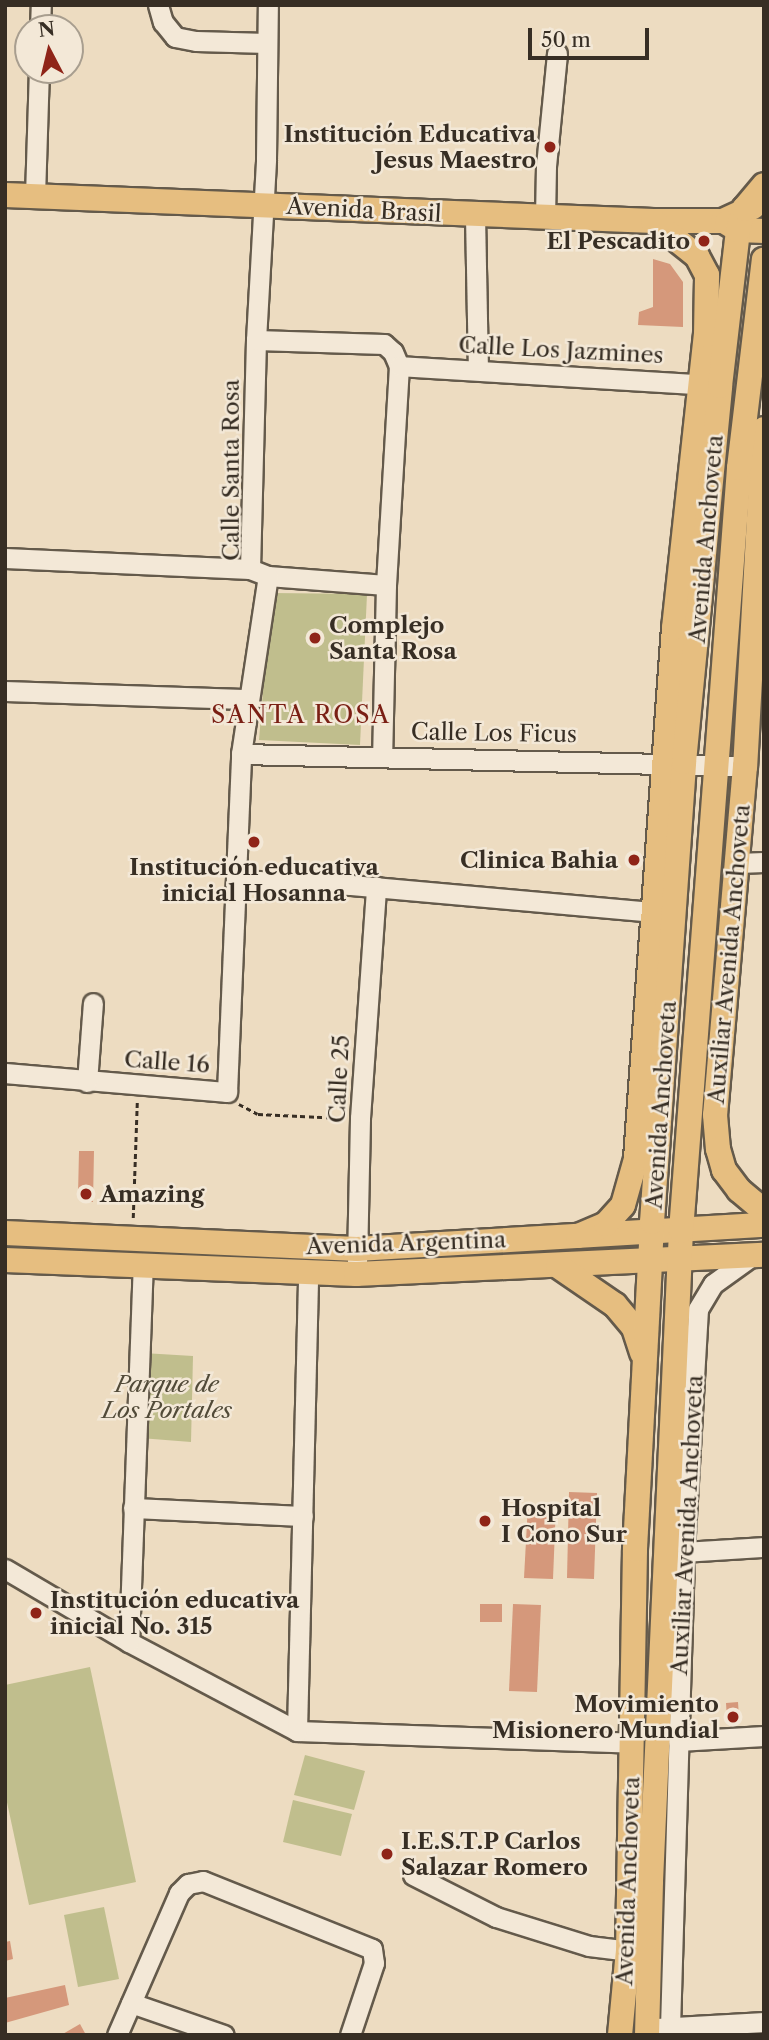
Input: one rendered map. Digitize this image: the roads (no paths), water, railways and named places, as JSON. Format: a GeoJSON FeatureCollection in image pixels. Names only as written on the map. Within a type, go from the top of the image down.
{"type":"FeatureCollection","features":[{"type":"Feature","properties":{"kind":"main road"},"geometry":{"type":"LineString","coordinates":[[578,1236],[606,1224],[623,1205],[636,1159],[664,913],[675,762],[674,628],[710,384],[742,216],[764,185]]}},
{"type":"Feature","properties":{"kind":"main road","name":"Avenida Brasil"},"geometry":{"type":"LineString","coordinates":[[5,195],[545,218],[653,221],[742,216],[764,231]]}},
{"type":"Feature","properties":{"kind":"main road"},"geometry":{"type":"LineString","coordinates":[[653,221],[697,256],[707,275],[710,384]]}},
{"type":"Feature","properties":{"kind":"main road","name":"Avenida Anchoveta"},"geometry":{"type":"LineString","coordinates":[[655,2031],[651,1881],[681,1231],[739,468],[764,259]]}},
{"type":"Feature","properties":{"kind":"main road","name":"Auxiliar Avenida Anchoveta"},"geometry":{"type":"LineString","coordinates":[[764,429],[745,766],[715,1115],[718,1149],[724,1170],[738,1189],[764,1211]]}},
{"type":"Feature","properties":{"kind":"main road","name":"Avenida Anchoveta"},"geometry":{"type":"LineString","coordinates":[[621,2032],[628,1951],[635,1549],[652,1233],[664,913]]}},
{"type":"Feature","properties":{"kind":"main road","name":"Avenida Argentina"},"geometry":{"type":"LineString","coordinates":[[5,1233],[357,1249],[764,1225]]}},
{"type":"Feature","properties":{"kind":"main road","name":"Avenida Argentina"},"geometry":{"type":"LineString","coordinates":[[5,1260],[356,1274],[650,1263],[758,1255]]}},
{"type":"Feature","properties":{"kind":"main road"},"geometry":{"type":"LineString","coordinates":[[558,1266],[615,1305],[634,1328],[645,1360]]}},
{"type":"Feature","properties":{"kind":"street"},"geometry":{"type":"LineString","coordinates":[[158,5],[163,22],[175,37],[195,41],[267,43]]}},
{"type":"Feature","properties":{"kind":"street","name":"Calle Santa Rosa"},"geometry":{"type":"LineString","coordinates":[[227,1092],[241,754],[249,699],[259,572],[256,340],[263,206],[268,5]]}},
{"type":"Feature","properties":{"kind":"street"},"geometry":{"type":"LineString","coordinates":[[545,218],[546,166],[557,54]]}},
{"type":"Feature","properties":{"kind":"street"},"geometry":{"type":"LineString","coordinates":[[35,196],[39,84]]}},
{"type":"Feature","properties":{"kind":"street"},"geometry":{"type":"LineString","coordinates":[[475,215],[478,370]]}},
{"type":"Feature","properties":{"kind":"street"},"geometry":{"type":"LineString","coordinates":[[256,340],[384,344],[393,352],[399,366],[386,585],[382,755]]}},
{"type":"Feature","properties":{"kind":"street","name":"Calle Los Jazmines"},"geometry":{"type":"LineString","coordinates":[[399,366],[710,384]]}},
{"type":"Feature","properties":{"kind":"street"},"geometry":{"type":"LineString","coordinates":[[5,558],[259,572],[386,585]]}},
{"type":"Feature","properties":{"kind":"street"},"geometry":{"type":"LineString","coordinates":[[5,691],[249,699]]}},
{"type":"Feature","properties":{"kind":"street","name":"Calle Los Ficus"},"geometry":{"type":"LineString","coordinates":[[241,754],[382,755],[745,766]]}},
{"type":"Feature","properties":{"kind":"street"},"geometry":{"type":"LineString","coordinates":[[738,863],[764,862]]}},
{"type":"Feature","properties":{"kind":"street"},"geometry":{"type":"LineString","coordinates":[[236,880],[376,887],[664,913]]}},
{"type":"Feature","properties":{"kind":"street","name":"Calle 25"},"geometry":{"type":"LineString","coordinates":[[356,1274],[360,1118],[376,887]]}},
{"type":"Feature","properties":{"kind":"street"},"geometry":{"type":"LineString","coordinates":[[87,1082],[93,1003]]}},
{"type":"Feature","properties":{"kind":"street","name":"Calle 16"},"geometry":{"type":"LineString","coordinates":[[5,1073],[227,1092]]}},
{"type":"Feature","properties":{"kind":"street","name":"Auxiliar Avenida Anchoveta"},"geometry":{"type":"LineString","coordinates":[[655,2031],[678,1741],[684,1552],[698,1309],[713,1284],[758,1255]]}},
{"type":"Feature","properties":{"kind":"street"},"geometry":{"type":"LineString","coordinates":[[129,1642],[143,1265]]}},
{"type":"Feature","properties":{"kind":"street"},"geometry":{"type":"LineString","coordinates":[[297,1731],[308,1272]]}},
{"type":"Feature","properties":{"kind":"street"},"geometry":{"type":"LineString","coordinates":[[133,1508],[303,1516]]}},
{"type":"Feature","properties":{"kind":"street"},"geometry":{"type":"LineString","coordinates":[[684,1552],[764,1547]]}},
{"type":"Feature","properties":{"kind":"street"},"geometry":{"type":"LineString","coordinates":[[5,1569],[129,1642],[297,1731],[633,1743]]}},
{"type":"Feature","properties":{"kind":"street"},"geometry":{"type":"LineString","coordinates":[[678,1741],[764,1736]]}},
{"type":"Feature","properties":{"kind":"street"},"geometry":{"type":"LineString","coordinates":[[414,1875],[496,1917],[589,1946],[628,1951]]}},
{"type":"Feature","properties":{"kind":"street"},"geometry":{"type":"LineString","coordinates":[[117,2035],[179,1893],[188,1884],[203,1881],[372,1949],[374,1964],[349,2035]]}},
{"type":"Feature","properties":{"kind":"street"},"geometry":{"type":"LineString","coordinates":[[131,2003],[224,2035]]}},
{"type":"Feature","properties":{"kind":"street"},"geometry":{"type":"LineString","coordinates":[[621,2032],[764,2022]]}},
{"type":"Feature","properties":{"kind":"place","name":"Institución Educativa Jesus Maestro"},"geometry":{"type":"Point","coordinates":[550,147]}},
{"type":"Feature","properties":{"kind":"place","name":"El Pescadito"},"geometry":{"type":"Point","coordinates":[704,241]}},
{"type":"Feature","properties":{"kind":"place","name":"Complejo Santa Rosa"},"geometry":{"type":"Point","coordinates":[315,638]}},
{"type":"Feature","properties":{"kind":"place","name":"Institución educativa inicial Hosanna"},"geometry":{"type":"Point","coordinates":[254,842]}},
{"type":"Feature","properties":{"kind":"place","name":"Clinica Bahia"},"geometry":{"type":"Point","coordinates":[634,860]}},
{"type":"Feature","properties":{"kind":"place","name":"Amazing"},"geometry":{"type":"Point","coordinates":[86,1194]}},
{"type":"Feature","properties":{"kind":"place","name":"Hospital I Cono Sur"},"geometry":{"type":"Point","coordinates":[485,1521]}},
{"type":"Feature","properties":{"kind":"place","name":"Institución educativa inicial No. 315"},"geometry":{"type":"Point","coordinates":[36,1613]}},
{"type":"Feature","properties":{"kind":"place","name":"Movimiento Misionero Mundial"},"geometry":{"type":"Point","coordinates":[733,1717]}},
{"type":"Feature","properties":{"kind":"place","name":"I.E.S.T.P Carlos Salazar Romero"},"geometry":{"type":"Point","coordinates":[387,1854]}},
{"type":"Feature","properties":{"kind":"district","name":"SANTA ROSA"},"geometry":{"type":"Point","coordinates":[301,715]}},
{"type":"Feature","properties":{"kind":"park label","name":"Parque de Los Portales"},"geometry":{"type":"Point","coordinates":[167,1397]}}]}
